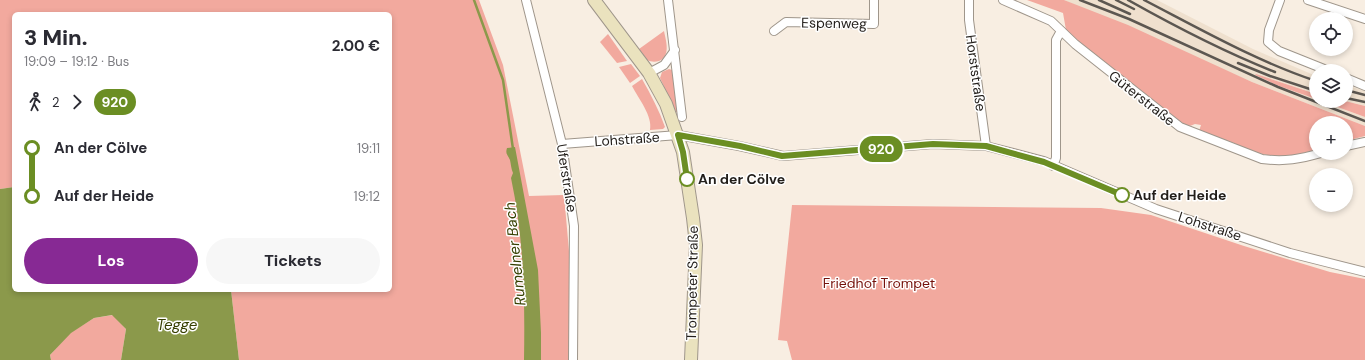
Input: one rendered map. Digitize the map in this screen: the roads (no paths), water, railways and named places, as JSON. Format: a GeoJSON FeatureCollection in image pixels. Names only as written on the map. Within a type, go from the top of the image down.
{"type":"FeatureCollection","features":[{"type":"Feature","properties":{"kind":"street","name":"Uferstraße"},"geometry":{"type":"LineString","coordinates":[[526,0],[562,144],[574,226],[574,360]]}},
{"type":"Feature","properties":{"kind":"street"},"geometry":{"type":"LineString","coordinates":[[594,0],[648,74],[666,104],[678,135]]}},
{"type":"Feature","properties":{"kind":"street"},"geometry":{"type":"LineString","coordinates":[[668,0],[682,117]]}},
{"type":"Feature","properties":{"kind":"street","name":"Espenweg"},"geometry":{"type":"LineString","coordinates":[[774,31],[786,22],[874,24],[874,0]]}},
{"type":"Feature","properties":{"kind":"street","name":"Horststraße"},"geometry":{"type":"LineString","coordinates":[[969,0],[969,20],[986,146]]}},
{"type":"Feature","properties":{"kind":"street","name":"Güterstraße"},"geometry":{"type":"LineString","coordinates":[[1003,0],[1051,21],[1152,107],[1180,127],[1262,158],[1275,161],[1288,161],[1309,156]]}},
{"type":"Feature","properties":{"kind":"street"},"geometry":{"type":"LineString","coordinates":[[1280,0],[1269,30],[1268,42],[1279,51],[1312,64]]}},
{"type":"Feature","properties":{"kind":"street"},"geometry":{"type":"LineString","coordinates":[[1308,0],[1365,19]]}},
{"type":"Feature","properties":{"kind":"street"},"geometry":{"type":"LineString","coordinates":[[1053,166],[1056,158],[1056,40],[1061,31]]}},
{"type":"Feature","properties":{"kind":"street"},"geometry":{"type":"LineString","coordinates":[[648,74],[664,65],[675,50]]}},
{"type":"Feature","properties":{"kind":"street"},"geometry":{"type":"LineString","coordinates":[[1353,81],[1365,86]]}},
{"type":"Feature","properties":{"kind":"street","name":"Lohstraße"},"geometry":{"type":"LineString","coordinates":[[562,144],[678,135],[740,146],[782,156],[933,144],[986,146],[1044,162],[1156,209],[1290,253],[1365,272]]}},
{"type":"Feature","properties":{"kind":"street","name":"Trompeter Straße"},"geometry":{"type":"LineString","coordinates":[[678,135],[685,162],[696,245],[691,360]]}},
{"type":"Feature","properties":{"kind":"street"},"geometry":{"type":"LineString","coordinates":[[1353,145],[1365,142]]}},
{"type":"Feature","properties":{"kind":"water"},"geometry":{"type":"Polygon","coordinates":[[[515,147],[538,270],[541,360],[524,360],[523,269],[519,223],[511,178],[513,173],[510,160],[506,152],[507,148],[515,147]]]}},
{"type":"Feature","properties":{"kind":"water","name":"Tegge"},"geometry":{"type":"Polygon","coordinates":[[[12,187],[12,292],[231,292],[239,360],[121,360],[126,329],[112,315],[94,318],[71,333],[50,355],[51,360],[0,360],[0,189],[12,187]]]}},
{"type":"Feature","properties":{"kind":"waterway"},"geometry":{"type":"LineString","coordinates":[[474,0],[503,80],[513,149]]}},
{"type":"Feature","properties":{"kind":"railway"},"geometry":{"type":"LineString","coordinates":[[1080,0],[1129,19],[1278,87],[1365,121]]}},
{"type":"Feature","properties":{"kind":"railway"},"geometry":{"type":"LineString","coordinates":[[1099,0],[1130,14]]}},
{"type":"Feature","properties":{"kind":"railway"},"geometry":{"type":"LineString","coordinates":[[1116,0],[1134,9]]}},
{"type":"Feature","properties":{"kind":"railway"},"geometry":{"type":"LineString","coordinates":[[1128,0],[1200,39],[1275,72]]}},
{"type":"Feature","properties":{"kind":"railway"},"geometry":{"type":"LineString","coordinates":[[1144,0],[1250,54],[1309,78]]}},
{"type":"Feature","properties":{"kind":"railway"},"geometry":{"type":"LineString","coordinates":[[1238,63],[1270,76],[1309,89]]}},
{"type":"Feature","properties":{"kind":"railway"},"geometry":{"type":"LineString","coordinates":[[1353,92],[1365,95]]}},
{"type":"Feature","properties":{"kind":"railway"},"geometry":{"type":"LineString","coordinates":[[1353,99],[1365,102]]}},
{"type":"Feature","properties":{"kind":"place","name":"An der Cölve"},"geometry":{"type":"Point","coordinates":[687,179]}},
{"type":"Feature","properties":{"kind":"place","name":"Auf der Heide"},"geometry":{"type":"Point","coordinates":[1122,195]}},
{"type":"Feature","properties":{"kind":"water label","name":"Rumelner Bach"},"geometry":{"type":"Point","coordinates":[515,254]}},
{"type":"Feature","properties":{"kind":"park label","name":"Friedhof Trompet"},"geometry":{"type":"Point","coordinates":[879,283]}}]}
